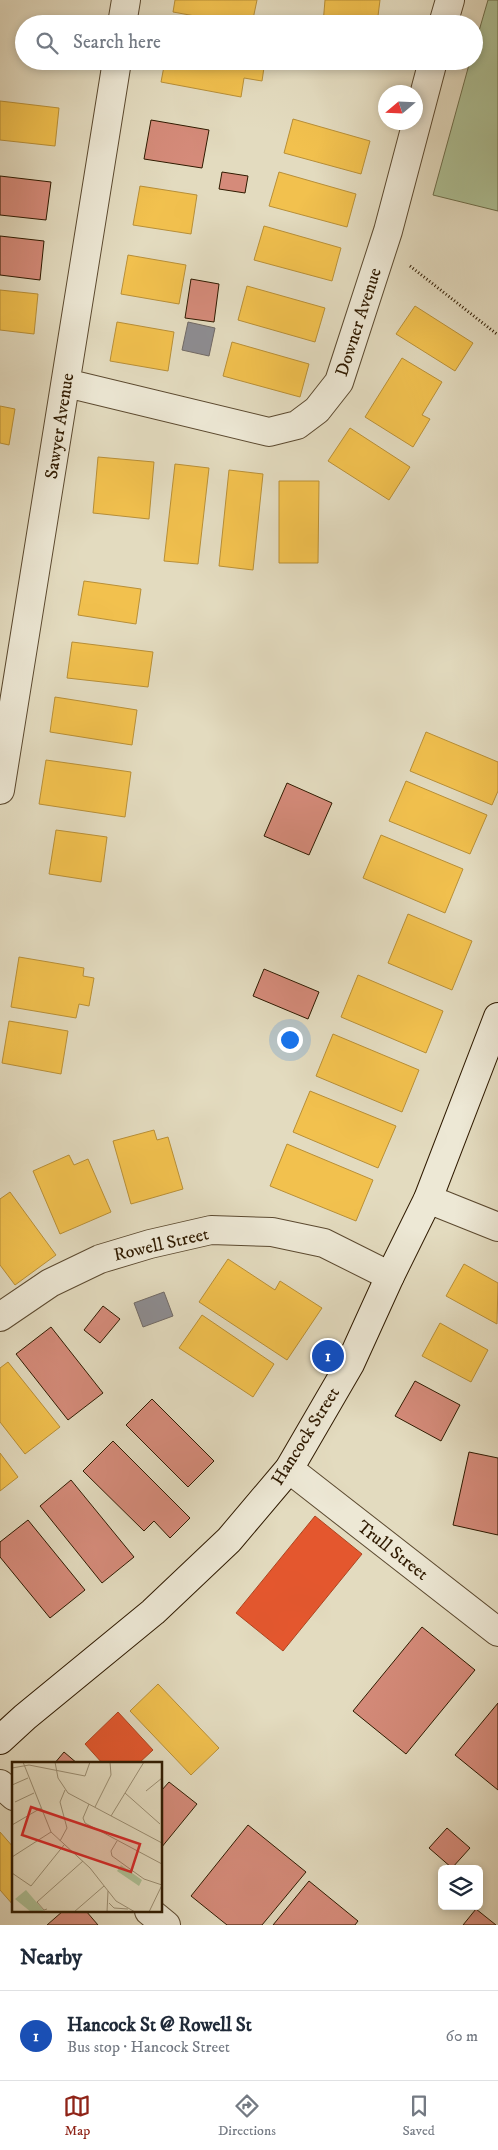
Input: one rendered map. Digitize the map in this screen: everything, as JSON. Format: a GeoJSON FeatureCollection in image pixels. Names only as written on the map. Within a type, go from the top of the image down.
{"type":"FeatureCollection","features":[{"type":"Feature","properties":{"kind":"street"},"geometry":{"type":"LineString","coordinates":[[124,15],[126,0]]}},
{"type":"Feature","properties":{"kind":"street"},"geometry":{"type":"LineString","coordinates":[[446,15],[450,0]]}},
{"type":"Feature","properties":{"kind":"street","name":"Sawyer Avenue"},"geometry":{"type":"LineString","coordinates":[[0,790],[115,70]]}},
{"type":"Feature","properties":{"kind":"street","name":"Downer Avenue"},"geometry":{"type":"LineString","coordinates":[[66,383],[269,432],[297,424],[317,410],[339,382],[388,231],[431,70]]}},
{"type":"Feature","properties":{"kind":"street","name":"Hancock Street"},"geometry":{"type":"LineString","coordinates":[[0,1740],[25,1717],[153,1612],[229,1540],[289,1469],[350,1364],[428,1199],[498,1017]]}},
{"type":"Feature","properties":{"kind":"street"},"geometry":{"type":"LineString","coordinates":[[428,1199],[498,1228]]}},
{"type":"Feature","properties":{"kind":"street","name":"Rowell Street"},"geometry":{"type":"LineString","coordinates":[[0,1317],[50,1283],[100,1259],[150,1244],[211,1230],[272,1232],[324,1243],[390,1276]]}},
{"type":"Feature","properties":{"kind":"street","name":"Trull Street"},"geometry":{"type":"LineString","coordinates":[[289,1469],[498,1632]]}},
{"type":"Feature","properties":{"kind":"street"},"geometry":{"type":"LineString","coordinates":[[0,1784],[12,1794]]}},
{"type":"Feature","properties":{"kind":"street"},"geometry":{"type":"LineString","coordinates":[[151,1912],[166,1925]]}},
{"type":"Feature","properties":{"kind":"path"},"geometry":{"type":"LineString","coordinates":[[406,263],[498,335]]}},
{"type":"Feature","properties":{"kind":"green space"},"geometry":{"type":"Polygon","coordinates":[[[488,0],[498,0],[498,211],[433,195],[468,70],[483,70],[483,17],[488,0]]]}},
{"type":"Feature","properties":{"kind":"building: Homes"},"geometry":{"type":"Polygon","coordinates":[[[175,0],[257,0],[254,15],[190,15],[173,12],[175,0]]]}},
{"type":"Feature","properties":{"kind":"building: Homes"},"geometry":{"type":"Polygon","coordinates":[[[325,0],[380,0],[378,15],[324,15],[325,0]]]}},
{"type":"Feature","properties":{"kind":"building: Homes"},"geometry":{"type":"Polygon","coordinates":[[[163,70],[264,70],[262,81],[244,78],[241,97],[161,82],[163,70]]]}},
{"type":"Feature","properties":{"kind":"building: Homes"},"geometry":{"type":"Polygon","coordinates":[[[0,101],[59,108],[55,146],[0,140],[0,101]]]}},
{"type":"Feature","properties":{"kind":"building: Homes"},"geometry":{"type":"Polygon","coordinates":[[[293,119],[370,141],[361,174],[284,153],[293,119]]]}},
{"type":"Feature","properties":{"kind":"building: Homes"},"geometry":{"type":"Polygon","coordinates":[[[279,172],[356,194],[347,227],[269,206],[279,172]]]}},
{"type":"Feature","properties":{"kind":"building: Homes"},"geometry":{"type":"Polygon","coordinates":[[[140,186],[197,195],[191,234],[133,225],[140,186]]]}},
{"type":"Feature","properties":{"kind":"building: Homes"},"geometry":{"type":"Polygon","coordinates":[[[264,226],[341,248],[332,281],[254,260],[264,226]]]}},
{"type":"Feature","properties":{"kind":"building: Homes"},"geometry":{"type":"Polygon","coordinates":[[[128,255],[186,265],[179,304],[121,294],[128,255]]]}},
{"type":"Feature","properties":{"kind":"building: Homes"},"geometry":{"type":"Polygon","coordinates":[[[247,286],[325,308],[315,342],[238,320],[247,286]]]}},
{"type":"Feature","properties":{"kind":"building: Homes"},"geometry":{"type":"Polygon","coordinates":[[[0,290],[38,294],[34,334],[0,330],[0,290]]]}},
{"type":"Feature","properties":{"kind":"building: Homes"},"geometry":{"type":"Polygon","coordinates":[[[415,306],[473,343],[455,371],[396,334],[415,306]]]}},
{"type":"Feature","properties":{"kind":"building: Homes"},"geometry":{"type":"Polygon","coordinates":[[[117,322],[174,332],[168,371],[110,361],[117,322]]]}},
{"type":"Feature","properties":{"kind":"building: Homes"},"geometry":{"type":"Polygon","coordinates":[[[232,342],[309,364],[300,397],[223,376],[232,342]]]}},
{"type":"Feature","properties":{"kind":"building: Homes"},"geometry":{"type":"Polygon","coordinates":[[[402,358],[442,382],[422,415],[430,419],[413,447],[365,417],[402,358]]]}},
{"type":"Feature","properties":{"kind":"building: Homes"},"geometry":{"type":"Polygon","coordinates":[[[0,406],[15,409],[9,445],[0,443],[0,406]]]}},
{"type":"Feature","properties":{"kind":"building: Homes"},"geometry":{"type":"Polygon","coordinates":[[[350,428],[410,467],[389,500],[328,461],[350,428]]]}},
{"type":"Feature","properties":{"kind":"building: Homes"},"geometry":{"type":"Polygon","coordinates":[[[98,457],[154,462],[149,519],[93,513],[98,457]]]}},
{"type":"Feature","properties":{"kind":"building: Homes"},"geometry":{"type":"Polygon","coordinates":[[[175,464],[209,468],[198,564],[164,561],[175,464]]]}},
{"type":"Feature","properties":{"kind":"building: Homes"},"geometry":{"type":"Polygon","coordinates":[[[229,470],[263,474],[253,570],[219,566],[229,470]]]}},
{"type":"Feature","properties":{"kind":"building: Homes"},"geometry":{"type":"Polygon","coordinates":[[[279,481],[319,481],[318,563],[279,563],[279,481]]]}},
{"type":"Feature","properties":{"kind":"building: Homes"},"geometry":{"type":"Polygon","coordinates":[[[84,581],[141,589],[136,624],[78,615],[84,581]]]}},
{"type":"Feature","properties":{"kind":"building: Homes"},"geometry":{"type":"Polygon","coordinates":[[[72,642],[153,652],[148,687],[67,678],[72,642]]]}},
{"type":"Feature","properties":{"kind":"building: Homes"},"geometry":{"type":"Polygon","coordinates":[[[55,697],[137,710],[132,745],[50,732],[55,697]]]}},
{"type":"Feature","properties":{"kind":"building: Homes"},"geometry":{"type":"Polygon","coordinates":[[[426,732],[498,762],[498,791],[492,805],[410,771],[426,732]]]}},
{"type":"Feature","properties":{"kind":"building: Homes"},"geometry":{"type":"Polygon","coordinates":[[[46,760],[131,772],[125,817],[39,804],[46,760]]]}},
{"type":"Feature","properties":{"kind":"building: Homes"},"geometry":{"type":"Polygon","coordinates":[[[406,781],[487,815],[470,854],[389,821],[406,781]]]}},
{"type":"Feature","properties":{"kind":"building: Homes"},"geometry":{"type":"Polygon","coordinates":[[[56,830],[107,837],[101,882],[49,874],[56,830]]]}},
{"type":"Feature","properties":{"kind":"building: Homes"},"geometry":{"type":"Polygon","coordinates":[[[381,835],[463,869],[445,913],[363,878],[381,835]]]}},
{"type":"Feature","properties":{"kind":"building: Homes"},"geometry":{"type":"Polygon","coordinates":[[[408,914],[472,941],[452,990],[388,963],[408,914]]]}},
{"type":"Feature","properties":{"kind":"building: Homes"},"geometry":{"type":"Polygon","coordinates":[[[19,957],[84,968],[83,976],[94,978],[89,1006],[79,1004],[76,1018],[11,1007],[19,957]]]}},
{"type":"Feature","properties":{"kind":"building: Homes"},"geometry":{"type":"Polygon","coordinates":[[[358,975],[443,1011],[426,1053],[341,1017],[358,975]]]}},
{"type":"Feature","properties":{"kind":"building: Homes"},"geometry":{"type":"Polygon","coordinates":[[[9,1021],[68,1031],[61,1074],[2,1063],[9,1021]]]}},
{"type":"Feature","properties":{"kind":"building: Homes"},"geometry":{"type":"Polygon","coordinates":[[[333,1034],[419,1070],[402,1112],[316,1076],[333,1034]]]}},
{"type":"Feature","properties":{"kind":"building: Homes"},"geometry":{"type":"Polygon","coordinates":[[[310,1091],[396,1126],[378,1168],[293,1132],[310,1091]]]}},
{"type":"Feature","properties":{"kind":"building: Homes"},"geometry":{"type":"Polygon","coordinates":[[[154,1130],[157,1140],[168,1137],[183,1189],[131,1204],[113,1141],[154,1130]]]}},
{"type":"Feature","properties":{"kind":"building: Homes"},"geometry":{"type":"Polygon","coordinates":[[[287,1144],[373,1180],[356,1221],[270,1186],[287,1144]]]}},
{"type":"Feature","properties":{"kind":"building: Homes"},"geometry":{"type":"Polygon","coordinates":[[[69,1155],[74,1165],[88,1159],[111,1212],[60,1234],[33,1171],[69,1155]]]}},
{"type":"Feature","properties":{"kind":"building: Homes"},"geometry":{"type":"Polygon","coordinates":[[[10,1192],[56,1255],[15,1285],[0,1265],[0,1199],[10,1192]]]}},
{"type":"Feature","properties":{"kind":"building: Homes"},"geometry":{"type":"Polygon","coordinates":[[[228,1259],[275,1290],[280,1281],[322,1308],[287,1360],[199,1302],[228,1259]]]}},
{"type":"Feature","properties":{"kind":"building: Homes"},"geometry":{"type":"Polygon","coordinates":[[[464,1264],[498,1283],[497,1324],[446,1296],[464,1264]]]}},
{"type":"Feature","properties":{"kind":"building: Homes"},"geometry":{"type":"Polygon","coordinates":[[[202,1315],[274,1364],[253,1397],[179,1348],[202,1315]]]}},
{"type":"Feature","properties":{"kind":"building: Homes"},"geometry":{"type":"Polygon","coordinates":[[[440,1323],[488,1350],[471,1382],[422,1356],[440,1323]]]}},
{"type":"Feature","properties":{"kind":"building: Homes"},"geometry":{"type":"Polygon","coordinates":[[[8,1362],[60,1427],[25,1454],[0,1422],[0,1368],[8,1362]]]}},
{"type":"Feature","properties":{"kind":"building: Homes"},"geometry":{"type":"Polygon","coordinates":[[[0,1453],[18,1477],[0,1491],[0,1453]]]}},
{"type":"Feature","properties":{"kind":"building: Homes"},"geometry":{"type":"Polygon","coordinates":[[[158,1684],[219,1748],[191,1775],[130,1711],[158,1684]]]}},
{"type":"Feature","properties":{"kind":"building: Homes"},"geometry":{"type":"Polygon","coordinates":[[[0,1832],[12,1846],[12,1904],[0,1890],[0,1832]]]}},
{"type":"Feature","properties":{"kind":"building: Shops"},"geometry":{"type":"Polygon","coordinates":[[[315,1516],[362,1554],[283,1651],[236,1613],[315,1516]]]}},
{"type":"Feature","properties":{"kind":"building: Shops"},"geometry":{"type":"Polygon","coordinates":[[[118,1712],[153,1750],[140,1762],[101,1762],[85,1744],[118,1712]]]}},
{"type":"Feature","properties":{"kind":"building: Industry"},"geometry":{"type":"Polygon","coordinates":[[[188,322],[215,328],[209,356],[182,350],[188,322]]]}},
{"type":"Feature","properties":{"kind":"building: Industry"},"geometry":{"type":"Polygon","coordinates":[[[164,1292],[173,1316],[143,1327],[134,1303],[164,1292]]]}},
{"type":"Feature","properties":{"kind":"building: Other"},"geometry":{"type":"Polygon","coordinates":[[[151,120],[209,130],[202,168],[144,159],[151,120]]]}},
{"type":"Feature","properties":{"kind":"building: Other"},"geometry":{"type":"Polygon","coordinates":[[[222,172],[248,176],[245,193],[219,189],[222,172]]]}},
{"type":"Feature","properties":{"kind":"building: Other"},"geometry":{"type":"Polygon","coordinates":[[[0,176],[51,182],[46,220],[0,215],[0,176]]]}},
{"type":"Feature","properties":{"kind":"building: Other"},"geometry":{"type":"Polygon","coordinates":[[[0,236],[44,241],[40,280],[0,275],[0,236]]]}},
{"type":"Feature","properties":{"kind":"building: Other"},"geometry":{"type":"Polygon","coordinates":[[[191,279],[219,284],[214,322],[185,318],[191,279]]]}},
{"type":"Feature","properties":{"kind":"building: Other"},"geometry":{"type":"Polygon","coordinates":[[[287,783],[332,803],[309,855],[264,836],[287,783]]]}},
{"type":"Feature","properties":{"kind":"building: Other"},"geometry":{"type":"Polygon","coordinates":[[[264,969],[319,992],[308,1019],[253,996],[264,969]]]}},
{"type":"Feature","properties":{"kind":"building: Other"},"geometry":{"type":"Polygon","coordinates":[[[103,1306],[120,1319],[100,1343],[84,1330],[103,1306]]]}},
{"type":"Feature","properties":{"kind":"building: Other"},"geometry":{"type":"Polygon","coordinates":[[[51,1327],[103,1393],[68,1420],[16,1354],[51,1327]]]}},
{"type":"Feature","properties":{"kind":"building: Other"},"geometry":{"type":"Polygon","coordinates":[[[415,1381],[460,1405],[441,1441],[395,1416],[415,1381]]]}},
{"type":"Feature","properties":{"kind":"building: Other"},"geometry":{"type":"Polygon","coordinates":[[[152,1399],[214,1461],[188,1487],[126,1425],[152,1399]]]}},
{"type":"Feature","properties":{"kind":"building: Other"},"geometry":{"type":"Polygon","coordinates":[[[113,1441],[190,1518],[170,1538],[154,1521],[144,1531],[83,1471],[113,1441]]]}},
{"type":"Feature","properties":{"kind":"building: Other"},"geometry":{"type":"Polygon","coordinates":[[[469,1452],[498,1458],[498,1535],[453,1525],[469,1452]]]}},
{"type":"Feature","properties":{"kind":"building: Other"},"geometry":{"type":"Polygon","coordinates":[[[71,1480],[134,1557],[102,1583],[40,1506],[71,1480]]]}},
{"type":"Feature","properties":{"kind":"building: Other"},"geometry":{"type":"Polygon","coordinates":[[[28,1520],[85,1590],[50,1618],[0,1557],[0,1542],[28,1520]]]}},
{"type":"Feature","properties":{"kind":"building: Other"},"geometry":{"type":"Polygon","coordinates":[[[422,1627],[475,1670],[406,1754],[353,1711],[422,1627]]]}},
{"type":"Feature","properties":{"kind":"building: Other"},"geometry":{"type":"Polygon","coordinates":[[[498,1703],[498,1790],[455,1755],[498,1703]]]}},
{"type":"Feature","properties":{"kind":"building: Other"},"geometry":{"type":"Polygon","coordinates":[[[64,1752],[76,1762],[56,1762],[64,1752]]]}},
{"type":"Feature","properties":{"kind":"building: Other"},"geometry":{"type":"Polygon","coordinates":[[[169,1782],[197,1804],[162,1847],[162,1790],[169,1782]]]}},
{"type":"Feature","properties":{"kind":"building: Other"},"geometry":{"type":"Polygon","coordinates":[[[248,1825],[306,1872],[262,1925],[227,1925],[191,1896],[248,1825]]]}},
{"type":"Feature","properties":{"kind":"building: Other"},"geometry":{"type":"Polygon","coordinates":[[[447,1828],[470,1848],[455,1865],[449,1865],[429,1848],[447,1828]]]}},
{"type":"Feature","properties":{"kind":"building: Other"},"geometry":{"type":"Polygon","coordinates":[[[309,1881],[358,1921],[355,1925],[273,1925],[309,1881]]]}},
{"type":"Feature","properties":{"kind":"building: Other"},"geometry":{"type":"Polygon","coordinates":[[[477,1910],[496,1925],[463,1925],[477,1910]]]}},
{"type":"Feature","properties":{"kind":"building: Other"},"geometry":{"type":"Polygon","coordinates":[[[62,1912],[87,1912],[98,1925],[47,1925],[62,1912]]]}},
{"type":"Feature","properties":{"kind":"place","name":"Hancock St @ Rowell St"},"geometry":{"type":"Point","coordinates":[328,1356]}}]}
